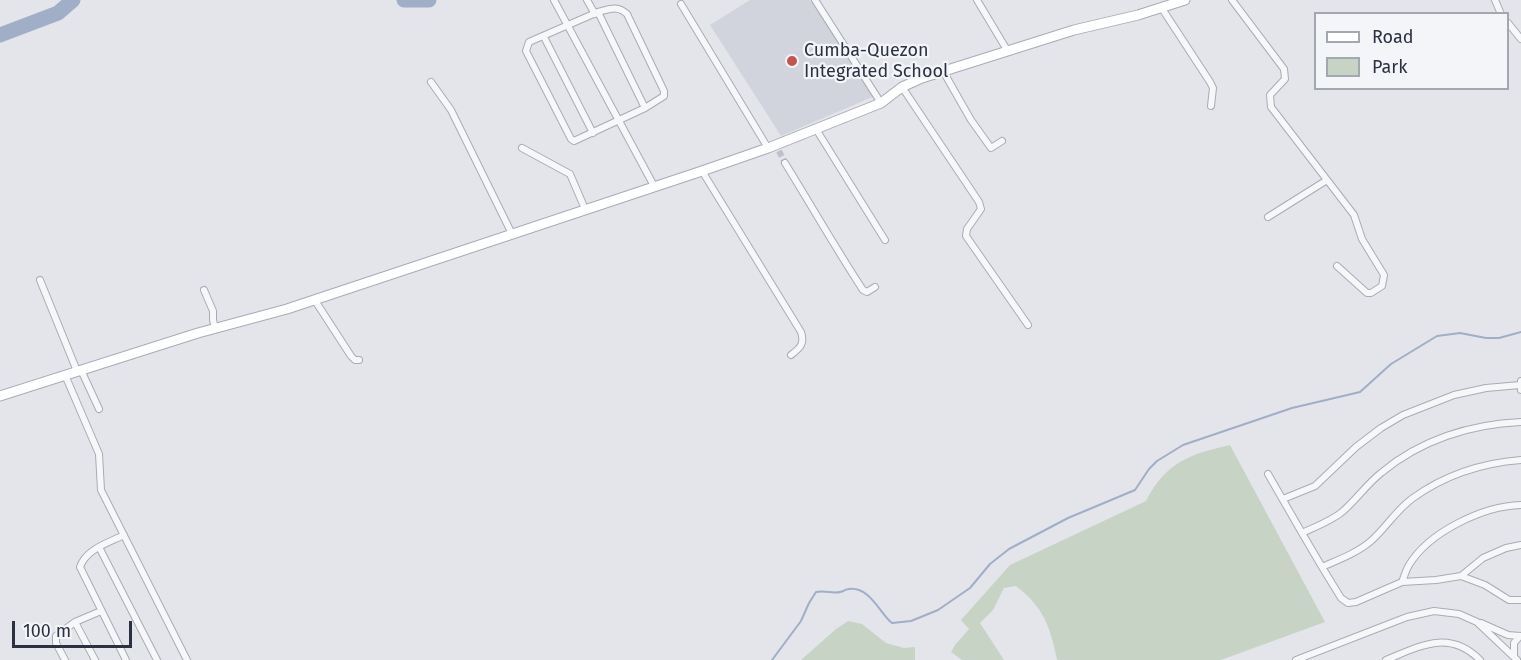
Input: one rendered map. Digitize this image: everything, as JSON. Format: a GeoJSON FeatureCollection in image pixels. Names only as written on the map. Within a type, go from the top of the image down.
{"type":"FeatureCollection","features":[{"type":"Feature","properties":{"kind":"street"},"geometry":{"type":"LineString","coordinates":[[554,0],[654,186]]}},
{"type":"Feature","properties":{"kind":"street"},"geometry":{"type":"LineString","coordinates":[[588,0],[645,108]]}},
{"type":"Feature","properties":{"kind":"street"},"geometry":{"type":"LineString","coordinates":[[815,0],[881,103]]}},
{"type":"Feature","properties":{"kind":"street"},"geometry":{"type":"LineString","coordinates":[[977,0],[1007,50]]}},
{"type":"Feature","properties":{"kind":"street"},"geometry":{"type":"LineString","coordinates":[[0,396],[215,328],[314,300],[774,148],[881,103],[902,87],[943,71],[1007,50],[1185,0]]}},
{"type":"Feature","properties":{"kind":"street"},"geometry":{"type":"LineString","coordinates":[[1232,0],[1284,69],[1285,78],[1270,95],[1271,107],[1354,215],[1362,239],[1382,270],[1384,282],[1376,290],[1366,293],[1337,266]]}},
{"type":"Feature","properties":{"kind":"street"},"geometry":{"type":"LineString","coordinates":[[681,4],[774,148]]}},
{"type":"Feature","properties":{"kind":"street"},"geometry":{"type":"LineString","coordinates":[[616,7],[621,8],[627,14],[664,91],[664,96],[620,121],[578,140],[571,139],[526,51],[529,42],[568,26],[596,13],[616,7]]}},
{"type":"Feature","properties":{"kind":"street"},"geometry":{"type":"LineString","coordinates":[[1161,8],[1210,82],[1213,88],[1211,106]]}},
{"type":"Feature","properties":{"kind":"street"},"geometry":{"type":"LineString","coordinates":[[1509,24],[1521,39]]}},
{"type":"Feature","properties":{"kind":"street"},"geometry":{"type":"LineString","coordinates":[[544,37],[593,133]]}},
{"type":"Feature","properties":{"kind":"street"},"geometry":{"type":"LineString","coordinates":[[943,71],[971,120],[991,148],[1002,141]]}},
{"type":"Feature","properties":{"kind":"street"},"geometry":{"type":"LineString","coordinates":[[431,82],[451,110],[512,234]]}},
{"type":"Feature","properties":{"kind":"street"},"geometry":{"type":"LineString","coordinates":[[902,87],[979,201],[981,209],[967,229],[966,236],[1028,325]]}},
{"type":"Feature","properties":{"kind":"street"},"geometry":{"type":"LineString","coordinates":[[816,129],[885,240]]}},
{"type":"Feature","properties":{"kind":"street"},"geometry":{"type":"LineString","coordinates":[[522,148],[570,174],[585,209]]}},
{"type":"Feature","properties":{"kind":"street"},"geometry":{"type":"LineString","coordinates":[[785,163],[863,290],[867,292],[875,287]]}},
{"type":"Feature","properties":{"kind":"street"},"geometry":{"type":"LineString","coordinates":[[702,171],[801,332],[802,346],[791,355]]}},
{"type":"Feature","properties":{"kind":"street"},"geometry":{"type":"LineString","coordinates":[[1268,217],[1327,180]]}},
{"type":"Feature","properties":{"kind":"street"},"geometry":{"type":"LineString","coordinates":[[40,280],[99,410]]}},
{"type":"Feature","properties":{"kind":"street"},"geometry":{"type":"LineString","coordinates":[[204,290],[213,310],[215,328]]}},
{"type":"Feature","properties":{"kind":"street"},"geometry":{"type":"LineString","coordinates":[[314,300],[351,356],[359,360]]}},
{"type":"Feature","properties":{"kind":"street"},"geometry":{"type":"LineString","coordinates":[[65,375],[99,454],[101,490],[187,660]]}},
{"type":"Feature","properties":{"kind":"street"},"geometry":{"type":"LineString","coordinates":[[1283,499],[1315,486],[1356,447],[1381,428],[1404,415],[1454,395],[1486,388],[1521,385]]}},
{"type":"Feature","properties":{"kind":"street"},"geometry":{"type":"LineString","coordinates":[[1302,533],[1335,518],[1380,473],[1424,445],[1451,434],[1479,427],[1521,422]]}},
{"type":"Feature","properties":{"kind":"street"},"geometry":{"type":"LineString","coordinates":[[1322,567],[1361,548],[1372,540],[1395,513],[1413,498],[1444,479],[1470,469],[1521,460]]}},
{"type":"Feature","properties":{"kind":"street"},"geometry":{"type":"LineString","coordinates":[[1268,474],[1341,598],[1348,603],[1356,602],[1402,582],[1461,576],[1485,585],[1509,600],[1521,600]]}},
{"type":"Feature","properties":{"kind":"street"},"geometry":{"type":"LineString","coordinates":[[1402,582],[1409,565],[1443,532],[1459,522],[1486,511],[1521,505]]}},
{"type":"Feature","properties":{"kind":"street"},"geometry":{"type":"LineString","coordinates":[[124,535],[86,556],[80,567],[126,660]]}},
{"type":"Feature","properties":{"kind":"street"},"geometry":{"type":"LineString","coordinates":[[1461,576],[1483,558],[1506,548],[1521,545]]}},
{"type":"Feature","properties":{"kind":"street"},"geometry":{"type":"LineString","coordinates":[[99,547],[157,660]]}},
{"type":"Feature","properties":{"kind":"street"},"geometry":{"type":"LineString","coordinates":[[65,660],[56,643],[56,636],[75,622],[101,611]]}},
{"type":"Feature","properties":{"kind":"street"},"geometry":{"type":"LineString","coordinates":[[1296,660],[1425,612],[1452,612],[1508,634],[1521,636],[1513,647],[1516,658]]}},
{"type":"Feature","properties":{"kind":"street"},"geometry":{"type":"LineString","coordinates":[[75,622],[95,660]]}},
{"type":"Feature","properties":{"kind":"street"},"geometry":{"type":"LineString","coordinates":[[1477,622],[1516,658]]}},
{"type":"Feature","properties":{"kind":"street"},"geometry":{"type":"LineString","coordinates":[[1387,660],[1415,647],[1433,642],[1459,646],[1480,660]]}},
{"type":"Feature","properties":{"kind":"shaded area","name":"Cumba-Quezon Integrated School"},"geometry":{"type":"Polygon","coordinates":[[[750,0],[810,0],[875,96],[781,136],[710,25],[750,0]]]}},
{"type":"Feature","properties":{"kind":"green space"},"geometry":{"type":"Polygon","coordinates":[[[1230,445],[1325,622],[1221,660],[1057,660],[1052,637],[1044,618],[1026,594],[1016,586],[1004,588],[993,610],[980,623],[1004,660],[962,660],[951,652],[969,629],[961,620],[1010,565],[1146,501],[1162,477],[1191,456],[1230,445]]]}},
{"type":"Feature","properties":{"kind":"green space"},"geometry":{"type":"Polygon","coordinates":[[[848,621],[862,624],[886,643],[904,648],[915,647],[915,660],[801,660],[848,621]]]}},
{"type":"Feature","properties":{"kind":"waterway"},"geometry":{"type":"LineString","coordinates":[[0,35],[58,13],[73,0]]}},
{"type":"Feature","properties":{"kind":"waterway"},"geometry":{"type":"LineString","coordinates":[[404,0],[429,0]]}},
{"type":"Feature","properties":{"kind":"waterway"},"geometry":{"type":"LineString","coordinates":[[772,660],[801,621],[816,592],[856,589],[869,596],[892,623],[911,621],[938,610],[970,588],[990,564],[1009,549],[1068,518],[1135,490],[1157,461],[1183,445],[1292,408],[1360,392],[1391,364],[1437,336],[1460,333],[1499,338],[1521,332]]}},
{"type":"Feature","properties":{"kind":"tunnel"},"geometry":{"type":"LineString","coordinates":[[779,151],[785,163]]}},
{"type":"Feature","properties":{"kind":"place","name":"Cumba-Quezon Integrated School"},"geometry":{"type":"Point","coordinates":[792,61]}}]}
